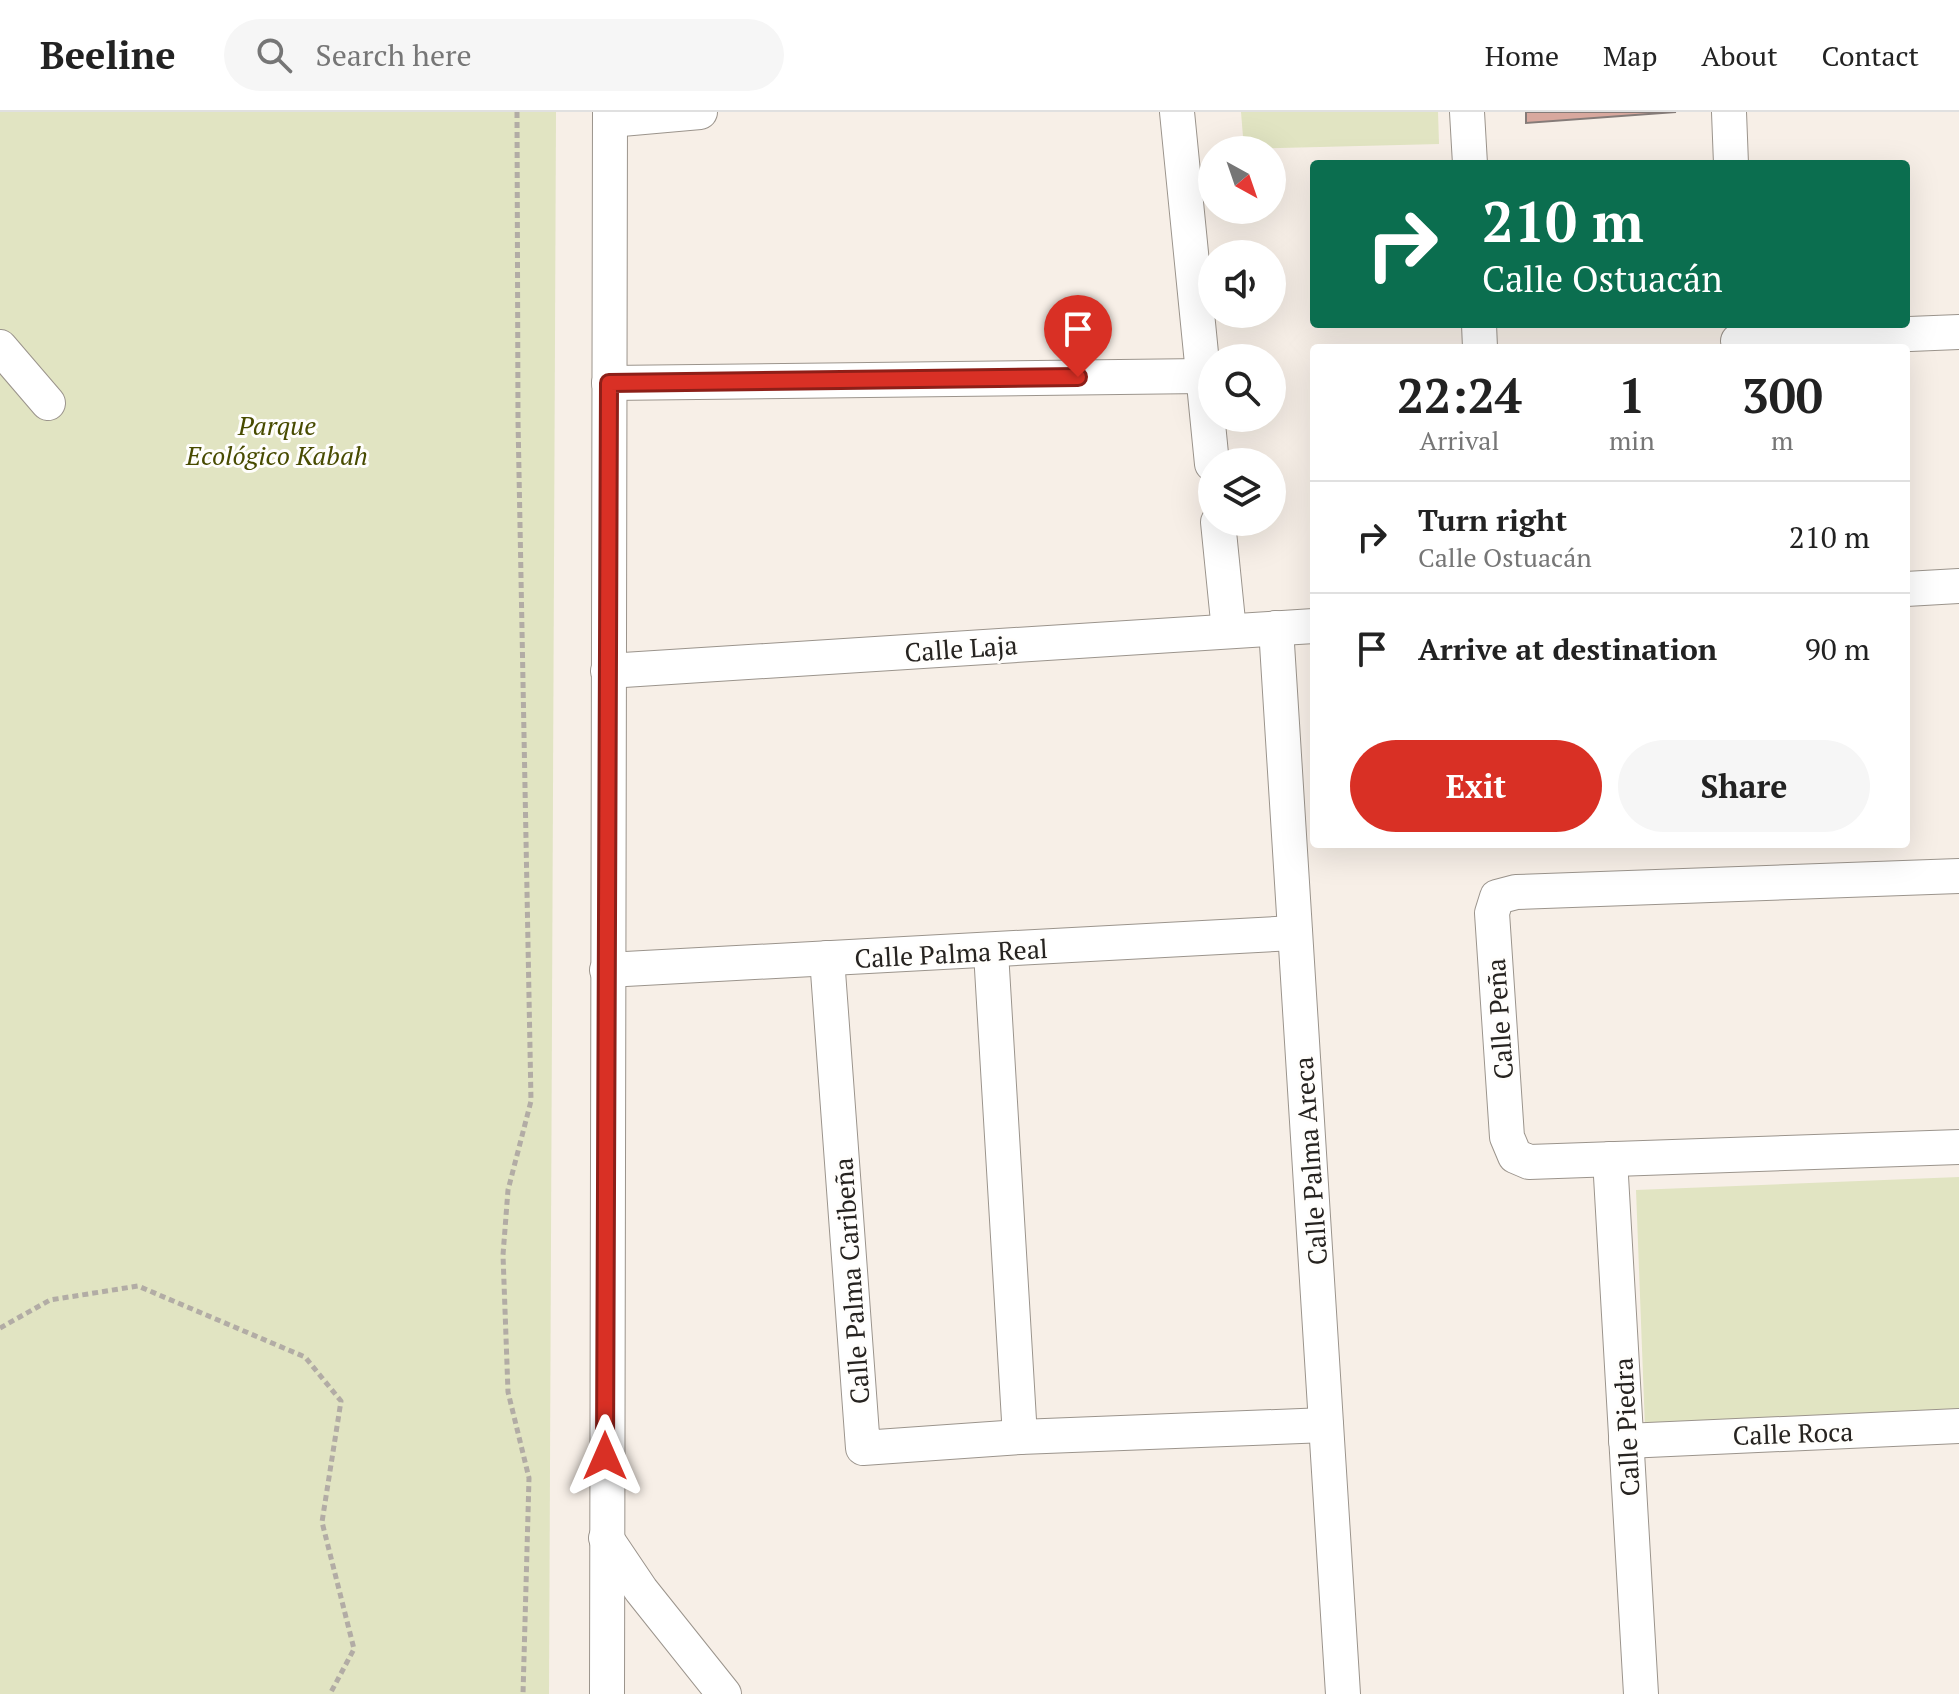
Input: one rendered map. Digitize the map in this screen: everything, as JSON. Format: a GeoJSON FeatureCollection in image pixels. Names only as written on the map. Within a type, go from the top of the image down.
{"type":"FeatureCollection","features":[{"type":"Feature","properties":{"kind":"street"},"geometry":{"type":"LineString","coordinates":[[607,1694],[610,116],[700,112]]}},
{"type":"Feature","properties":{"kind":"street"},"geometry":{"type":"LineString","coordinates":[[1177,112],[1200,344]]}},
{"type":"Feature","properties":{"kind":"street"},"geometry":{"type":"LineString","coordinates":[[1467,112],[1470,160]]}},
{"type":"Feature","properties":{"kind":"street"},"geometry":{"type":"LineString","coordinates":[[1729,112],[1731,160]]}},
{"type":"Feature","properties":{"kind":"street"},"geometry":{"type":"LineString","coordinates":[[1738,338],[1959,332]]}},
{"type":"Feature","properties":{"kind":"street"},"geometry":{"type":"LineString","coordinates":[[0,347],[48,403]]}},
{"type":"Feature","properties":{"kind":"street"},"geometry":{"type":"LineString","coordinates":[[609,383],[1198,376]]}},
{"type":"Feature","properties":{"kind":"street"},"geometry":{"type":"LineString","coordinates":[[1219,536],[1229,631]]}},
{"type":"Feature","properties":{"kind":"street"},"geometry":{"type":"LineString","coordinates":[[1910,589],[1959,586]]}},
{"type":"Feature","properties":{"kind":"street","name":"Calle Laja"},"geometry":{"type":"LineString","coordinates":[[608,671],[1310,626]]}},
{"type":"Feature","properties":{"kind":"street","name":"Calle Palma Areca"},"geometry":{"type":"LineString","coordinates":[[1276,628],[1343,1694]]}},
{"type":"Feature","properties":{"kind":"street","name":"Calle Peña"},"geometry":{"type":"LineString","coordinates":[[1959,876],[1516,892],[1497,897],[1492,913],[1507,1137],[1515,1156],[1529,1162],[1959,1147]]}},
{"type":"Feature","properties":{"kind":"street","name":"Calle Palma Real"},"geometry":{"type":"LineString","coordinates":[[607,970],[991,952],[1295,933]]}},
{"type":"Feature","properties":{"kind":"street"},"geometry":{"type":"LineString","coordinates":[[991,952],[1020,1437]]}},
{"type":"Feature","properties":{"kind":"street","name":"Calle Palma Caribeña"},"geometry":{"type":"LineString","coordinates":[[827,958],[863,1448],[1020,1437],[1326,1425]]}},
{"type":"Feature","properties":{"kind":"street","name":"Calle Piedra"},"geometry":{"type":"LineString","coordinates":[[1610,1159],[1641,1694]]}},
{"type":"Feature","properties":{"kind":"street","name":"Calle Roca"},"geometry":{"type":"LineString","coordinates":[[1626,1441],[1959,1426]]}},
{"type":"Feature","properties":{"kind":"street"},"geometry":{"type":"LineString","coordinates":[[606,1538],[641,1590],[724,1694]]}},
{"type":"Feature","properties":{"kind":"path"},"geometry":{"type":"LineString","coordinates":[[517,112],[518,436],[531,1101],[508,1190],[503,1255],[508,1392],[529,1478],[523,1694]]}},
{"type":"Feature","properties":{"kind":"path"},"geometry":{"type":"LineString","coordinates":[[0,1328],[50,1300],[138,1286],[305,1357],[341,1401],[322,1522],[354,1649],[330,1694]]}},
{"type":"Feature","properties":{"kind":"green space","name":"Parque Ecológico Kabah"},"geometry":{"type":"Polygon","coordinates":[[[0,112],[556,112],[549,1694],[0,1694],[0,112]]]}},
{"type":"Feature","properties":{"kind":"green space"},"geometry":{"type":"Polygon","coordinates":[[[1241,112],[1438,112],[1439,144],[1286,148],[1286,136],[1243,136],[1241,112]]]}},
{"type":"Feature","properties":{"kind":"green space"},"geometry":{"type":"Polygon","coordinates":[[[1959,1177],[1959,1415],[1645,1428],[1636,1190],[1959,1177]]]}},
{"type":"Feature","properties":{"kind":"building"},"geometry":{"type":"Polygon","coordinates":[[[1526,112],[1676,112],[1526,123],[1526,112]]]}},
{"type":"Feature","properties":{"kind":"route"},"geometry":{"type":"LineString","coordinates":[[605,1456],[609,383],[1078,377]]}}]}
